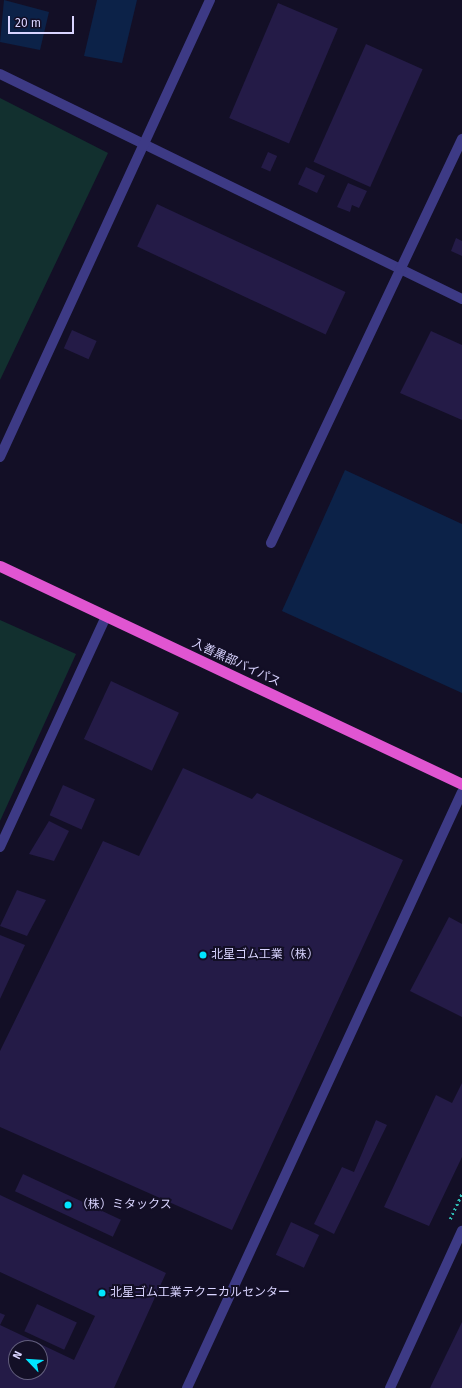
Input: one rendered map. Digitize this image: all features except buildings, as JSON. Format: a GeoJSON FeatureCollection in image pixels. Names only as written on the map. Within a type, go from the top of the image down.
{"type":"FeatureCollection","features":[{"type":"Feature","properties":{"kind":"highway","name":"入善黒部バイパス"},"geometry":{"type":"LineString","coordinates":[[0,566],[462,784]]}},
{"type":"Feature","properties":{"kind":"street"},"geometry":{"type":"LineString","coordinates":[[0,457],[143,142],[210,0]]}},
{"type":"Feature","properties":{"kind":"street"},"geometry":{"type":"LineString","coordinates":[[0,74],[143,142],[462,299]]}},
{"type":"Feature","properties":{"kind":"street"},"geometry":{"type":"LineString","coordinates":[[271,543],[402,270],[462,139]]}},
{"type":"Feature","properties":{"kind":"street"},"geometry":{"type":"LineString","coordinates":[[0,847],[106,617]]}},
{"type":"Feature","properties":{"kind":"street"},"geometry":{"type":"LineString","coordinates":[[188,1388],[462,792]]}},
{"type":"Feature","properties":{"kind":"street"},"geometry":{"type":"LineString","coordinates":[[390,1388],[462,1231]]}},
{"type":"Feature","properties":{"kind":"green space"},"geometry":{"type":"Polygon","coordinates":[[[0,98],[108,153],[0,380],[0,98]]]}},
{"type":"Feature","properties":{"kind":"green space"},"geometry":{"type":"Polygon","coordinates":[[[0,620],[76,654],[0,821],[0,620]]]}},
{"type":"Feature","properties":{"kind":"water"},"geometry":{"type":"Polygon","coordinates":[[[4,0],[49,12],[40,50],[0,42],[4,0]]]}},
{"type":"Feature","properties":{"kind":"water"},"geometry":{"type":"Polygon","coordinates":[[[97,0],[137,0],[122,63],[84,56],[97,0]]]}},
{"type":"Feature","properties":{"kind":"water"},"geometry":{"type":"Polygon","coordinates":[[[345,470],[462,524],[462,693],[282,611],[345,470]]]}},
{"type":"Feature","properties":{"kind":"place","name":"北星ゴム工業（株）"},"geometry":{"type":"Point","coordinates":[203,955]}},
{"type":"Feature","properties":{"kind":"place","name":"（株）ミタックス"},"geometry":{"type":"Point","coordinates":[68,1205]}},
{"type":"Feature","properties":{"kind":"place","name":"北星ゴム工業テクニカルセンター"},"geometry":{"type":"Point","coordinates":[102,1293]}}]}
